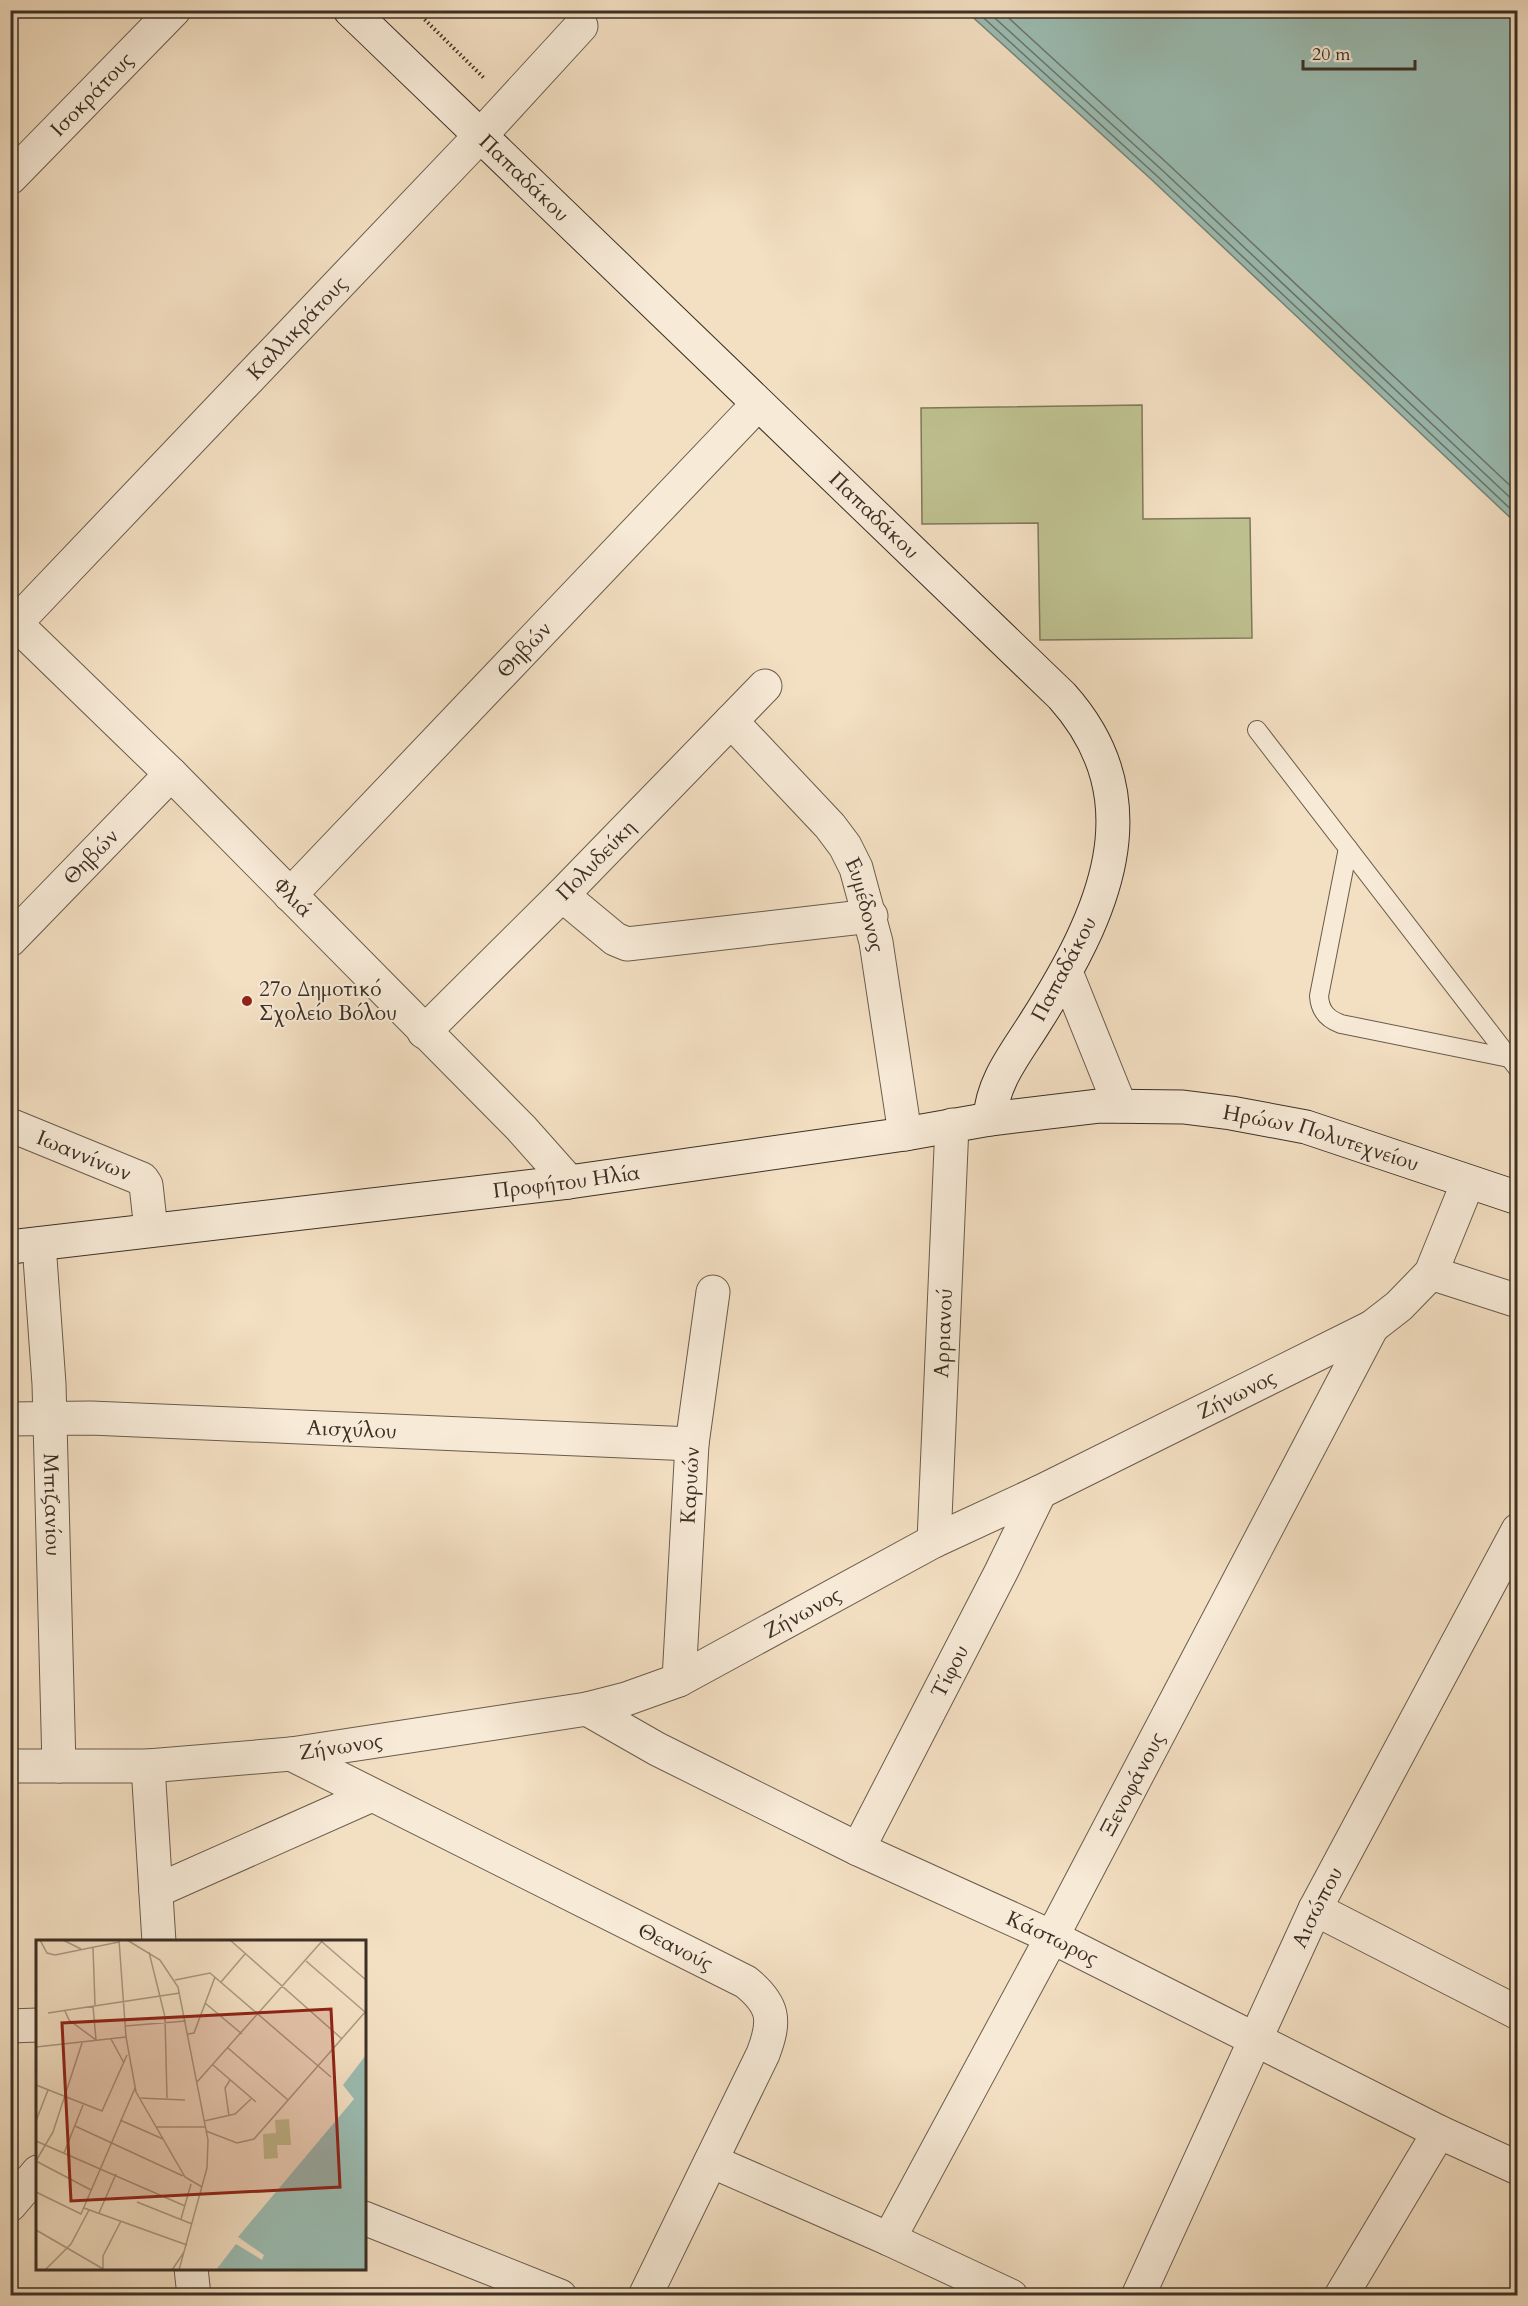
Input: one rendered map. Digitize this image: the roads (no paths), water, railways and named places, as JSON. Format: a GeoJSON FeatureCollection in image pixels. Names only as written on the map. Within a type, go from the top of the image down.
{"type":"FeatureCollection","features":[{"type":"Feature","properties":{"kind":"street","name":"Ισοκράτους"},"geometry":{"type":"LineString","coordinates":[[10,178],[174,10]]}},
{"type":"Feature","properties":{"kind":"street","name":"Παπαδάκου"},"geometry":{"type":"LineString","coordinates":[[350,10],[1062,696],[1091,734],[1107,772],[1113,804],[1113,832],[1101,894],[1090,925],[1066,972],[997,1084],[990,1119]]}},
{"type":"Feature","properties":{"kind":"street","name":"Καλλικράτους"},"geometry":{"type":"LineString","coordinates":[[12,623],[480,136],[581,26]]}},
{"type":"Feature","properties":{"kind":"street","name":"Θηβών"},"geometry":{"type":"LineString","coordinates":[[290,895],[758,404]]}},
{"type":"Feature","properties":{"kind":"street","name":"Φλιά"},"geometry":{"type":"LineString","coordinates":[[12,623],[171,774],[520,1128],[568,1182]]}},
{"type":"Feature","properties":{"kind":"street","name":"Πολυδεύκη"},"geometry":{"type":"LineString","coordinates":[[424,1032],[562,895],[765,686]]}},
{"type":"Feature","properties":{"kind":"street","name":"Ευμέδονος"},"geometry":{"type":"LineString","coordinates":[[731,721],[830,826],[845,846],[856,868],[871,916],[905,1134]]}},
{"type":"Feature","properties":{"kind":"street","name":"Θηβών"},"geometry":{"type":"LineString","coordinates":[[10,940],[171,774]]}},
{"type":"Feature","properties":{"kind":"street"},"geometry":{"type":"LineString","coordinates":[[562,895],[615,939],[627,944],[871,916]]}},
{"type":"Feature","properties":{"kind":"street"},"geometry":{"type":"LineString","coordinates":[[1066,972],[1120,1106]]}},
{"type":"Feature","properties":{"kind":"street","name":"Προφήτου Ηλία"},"geometry":{"type":"LineString","coordinates":[[25,1246],[568,1182],[905,1134],[990,1119],[1066,1109],[1120,1106]]}},
{"type":"Feature","properties":{"kind":"street","name":"Ηρώων Πολυτεχνείου"},"geometry":{"type":"LineString","coordinates":[[1120,1106],[1183,1107],[1306,1127],[1518,1198]]}},
{"type":"Feature","properties":{"kind":"street","name":"Ιωαννίνων"},"geometry":{"type":"LineString","coordinates":[[10,1125],[142,1179],[146,1185],[152,1230]]}},
{"type":"Feature","properties":{"kind":"street","name":"Αρριανού"},"geometry":{"type":"LineString","coordinates":[[934,1541],[952,1125]]}},
{"type":"Feature","properties":{"kind":"street","name":"Ζήνωνος"},"geometry":{"type":"LineString","coordinates":[[10,1766],[148,1766],[291,1754],[587,1709],[626,1700],[679,1680],[934,1541],[1040,1492],[1372,1327],[1399,1306],[1431,1273],[1468,1182]]}},
{"type":"Feature","properties":{"kind":"street","name":"Μπιζανίου"},"geometry":{"type":"LineString","coordinates":[[25,1246],[49,1417],[59,1766]]}},
{"type":"Feature","properties":{"kind":"street"},"geometry":{"type":"LineString","coordinates":[[1431,1273],[1518,1301]]}},
{"type":"Feature","properties":{"kind":"street","name":"Καρυών"},"geometry":{"type":"LineString","coordinates":[[679,1680],[692,1444],[713,1292]]}},
{"type":"Feature","properties":{"kind":"street","name":"Ξενοφάνους"},"geometry":{"type":"LineString","coordinates":[[889,2239],[1052,1937],[1372,1327]]}},
{"type":"Feature","properties":{"kind":"street","name":"Αισχύλου"},"geometry":{"type":"LineString","coordinates":[[10,1419],[49,1417],[692,1444]]}},
{"type":"Feature","properties":{"kind":"street","name":"Τίφου"},"geometry":{"type":"LineString","coordinates":[[858,1849],[1040,1492]]}},
{"type":"Feature","properties":{"kind":"street","name":"Αισώπου"},"geometry":{"type":"LineString","coordinates":[[1138,2295],[1315,1909],[1518,1530]]}},
{"type":"Feature","properties":{"kind":"street","name":"Κάστωρος"},"geometry":{"type":"LineString","coordinates":[[587,1709],[657,1749],[858,1849],[1052,1937],[1439,2132],[1518,2168]]}},
{"type":"Feature","properties":{"kind":"street","name":"Θεανούς"},"geometry":{"type":"LineString","coordinates":[[291,1754],[746,1982],[769,2004],[771,2034],[763,2054],[645,2295]]}},
{"type":"Feature","properties":{"kind":"street"},"geometry":{"type":"LineString","coordinates":[[148,1766],[159,1940]]}},
{"type":"Feature","properties":{"kind":"street"},"geometry":{"type":"LineString","coordinates":[[156,1891],[372,1795]]}},
{"type":"Feature","properties":{"kind":"street"},"geometry":{"type":"LineString","coordinates":[[1315,1909],[1518,2013]]}},
{"type":"Feature","properties":{"kind":"street"},"geometry":{"type":"LineString","coordinates":[[10,2026],[36,2025]]}},
{"type":"Feature","properties":{"kind":"street"},"geometry":{"type":"LineString","coordinates":[[1341,2295],[1439,2132]]}},
{"type":"Feature","properties":{"kind":"street"},"geometry":{"type":"LineString","coordinates":[[711,2161],[1011,2295]]}},
{"type":"Feature","properties":{"kind":"street"},"geometry":{"type":"LineString","coordinates":[[10,2205],[36,2174]]}},
{"type":"Feature","properties":{"kind":"street"},"geometry":{"type":"LineString","coordinates":[[366,2219],[560,2295]]}},
{"type":"Feature","properties":{"kind":"street"},"geometry":{"type":"LineString","coordinates":[[191,2270],[194,2295]]}},
{"type":"Feature","properties":{"kind":"lane"},"geometry":{"type":"LineString","coordinates":[[1257,730],[1513,1064]]}},
{"type":"Feature","properties":{"kind":"lane"},"geometry":{"type":"LineString","coordinates":[[1348,848],[1319,996],[1323,1013],[1331,1020],[1341,1024],[1513,1064]]}},
{"type":"Feature","properties":{"kind":"water"},"geometry":{"type":"Polygon","coordinates":[[[966,11],[1517,11],[1517,524],[1152,180],[966,11]]]}},
{"type":"Feature","properties":{"kind":"place","name":"27ο Δημοτικό Σχολείο Βόλου"},"geometry":{"type":"Point","coordinates":[247,1001]}}]}
